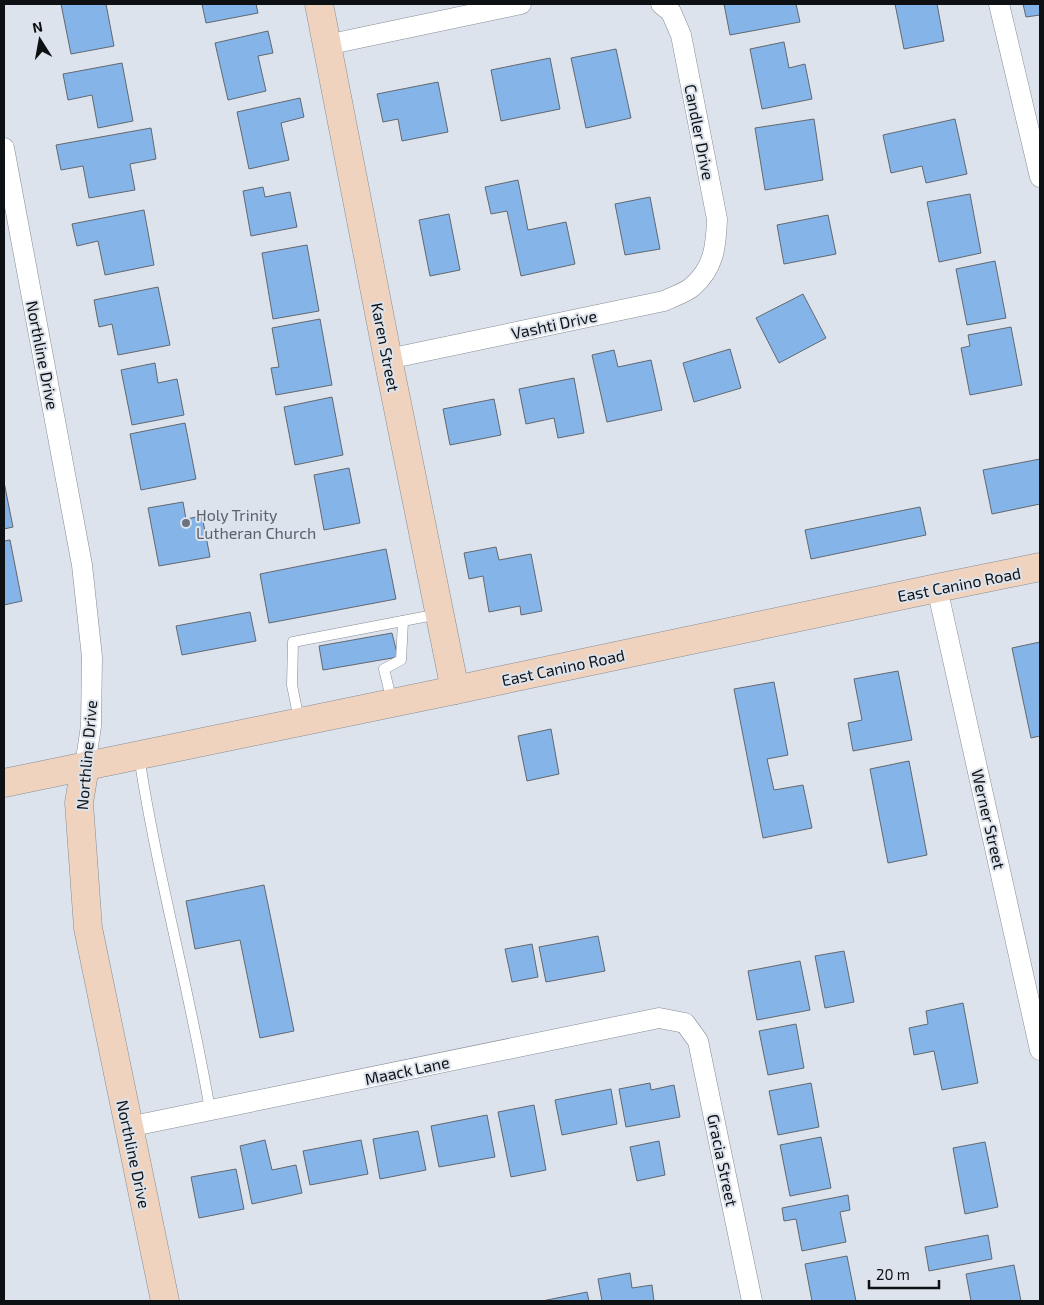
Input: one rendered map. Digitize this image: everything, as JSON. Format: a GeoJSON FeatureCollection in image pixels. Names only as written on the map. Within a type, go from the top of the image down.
{"type":"FeatureCollection","features":[{"type":"Feature","properties":{"kind":"street","name":"Karen Street"},"geometry":{"type":"LineString","coordinates":[[318,4],[455,690]]}},
{"type":"Feature","properties":{"kind":"street"},"geometry":{"type":"LineString","coordinates":[[326,45],[521,4]]}},
{"type":"Feature","properties":{"kind":"street","name":"Candler Drive"},"geometry":{"type":"LineString","coordinates":[[660,4],[671,12],[681,35],[717,219],[716,244],[709,267]]}},
{"type":"Feature","properties":{"kind":"street"},"geometry":{"type":"LineString","coordinates":[[999,4],[1040,177]]}},
{"type":"Feature","properties":{"kind":"street","name":"Northline Drive"},"geometry":{"type":"LineString","coordinates":[[4,148],[82,565],[92,658],[91,726],[79,803],[88,928],[165,1301]]}},
{"type":"Feature","properties":{"kind":"street","name":"Vashti Drive"},"geometry":{"type":"LineString","coordinates":[[388,359],[664,301],[691,288],[709,267]]}},
{"type":"Feature","properties":{"kind":"street","name":"East Canino Road"},"geometry":{"type":"LineString","coordinates":[[4,783],[1040,567]]}},
{"type":"Feature","properties":{"kind":"street","name":"Werner Street"},"geometry":{"type":"LineString","coordinates":[[937,588],[1040,1050]]}},
{"type":"Feature","properties":{"kind":"street","name":"Maack Lane"},"geometry":{"type":"LineString","coordinates":[[128,1127],[659,1018],[685,1023]]}},
{"type":"Feature","properties":{"kind":"street","name":"Gracia Street"},"geometry":{"type":"LineString","coordinates":[[685,1023],[698,1041],[752,1301]]}},
{"type":"Feature","properties":{"kind":"lane"},"geometry":{"type":"LineString","coordinates":[[299,722],[292,685],[292,642],[440,614]]}},
{"type":"Feature","properties":{"kind":"lane"},"geometry":{"type":"LineString","coordinates":[[392,703],[384,669],[401,660],[403,621]]}},
{"type":"Feature","properties":{"kind":"lane"},"geometry":{"type":"LineString","coordinates":[[139,755],[154,841],[193,1019],[210,1110]]}},
{"type":"Feature","properties":{"kind":"building"},"geometry":{"type":"Polygon","coordinates":[[[61,4],[106,4],[114,46],[71,54],[61,4]]]}},
{"type":"Feature","properties":{"kind":"building"},"geometry":{"type":"Polygon","coordinates":[[[202,4],[256,4],[258,13],[206,23],[202,4]]]}},
{"type":"Feature","properties":{"kind":"building"},"geometry":{"type":"Polygon","coordinates":[[[724,4],[796,4],[800,22],[730,35],[724,4]]]}},
{"type":"Feature","properties":{"kind":"building"},"geometry":{"type":"Polygon","coordinates":[[[895,4],[937,4],[944,41],[904,49],[895,4]]]}},
{"type":"Feature","properties":{"kind":"building"},"geometry":{"type":"Polygon","coordinates":[[[1023,4],[1040,4],[1040,15],[1026,17],[1023,4]]]}},
{"type":"Feature","properties":{"kind":"building"},"geometry":{"type":"Polygon","coordinates":[[[268,31],[273,53],[258,56],[266,91],[228,100],[215,43],[268,31]]]}},
{"type":"Feature","properties":{"kind":"building"},"geometry":{"type":"Polygon","coordinates":[[[784,42],[789,68],[805,64],[812,99],[762,109],[750,49],[784,42]]]}},
{"type":"Feature","properties":{"kind":"building"},"geometry":{"type":"Polygon","coordinates":[[[616,49],[631,118],[586,128],[571,58],[616,49]]]}},
{"type":"Feature","properties":{"kind":"building"},"geometry":{"type":"Polygon","coordinates":[[[550,58],[560,109],[501,121],[491,70],[550,58]]]}},
{"type":"Feature","properties":{"kind":"building"},"geometry":{"type":"Polygon","coordinates":[[[122,63],[133,121],[98,128],[92,95],[68,100],[63,74],[122,63]]]}},
{"type":"Feature","properties":{"kind":"building"},"geometry":{"type":"Polygon","coordinates":[[[438,82],[448,132],[402,141],[398,119],[383,122],[377,94],[438,82]]]}},
{"type":"Feature","properties":{"kind":"building"},"geometry":{"type":"Polygon","coordinates":[[[300,98],[304,117],[281,123],[289,160],[249,169],[237,112],[300,98]]]}},
{"type":"Feature","properties":{"kind":"building"},"geometry":{"type":"Polygon","coordinates":[[[814,119],[823,180],[765,190],[755,128],[814,119]]]}},
{"type":"Feature","properties":{"kind":"building"},"geometry":{"type":"Polygon","coordinates":[[[955,119],[967,174],[926,183],[922,166],[891,173],[883,135],[955,119]]]}},
{"type":"Feature","properties":{"kind":"building"},"geometry":{"type":"Polygon","coordinates":[[[151,128],[156,159],[130,164],[135,190],[89,198],[83,166],[61,170],[56,145],[151,128]]]}},
{"type":"Feature","properties":{"kind":"building"},"geometry":{"type":"Polygon","coordinates":[[[518,180],[528,230],[566,222],[575,264],[521,276],[507,211],[491,214],[485,187],[518,180]]]}},
{"type":"Feature","properties":{"kind":"building"},"geometry":{"type":"Polygon","coordinates":[[[263,187],[265,197],[290,192],[297,227],[251,236],[243,191],[263,187]]]}},
{"type":"Feature","properties":{"kind":"building"},"geometry":{"type":"Polygon","coordinates":[[[970,194],[981,253],[939,262],[927,202],[970,194]]]}},
{"type":"Feature","properties":{"kind":"building"},"geometry":{"type":"Polygon","coordinates":[[[650,197],[660,249],[625,255],[615,204],[650,197]]]}},
{"type":"Feature","properties":{"kind":"building"},"geometry":{"type":"Polygon","coordinates":[[[144,210],[154,265],[105,275],[98,241],[77,246],[72,224],[144,210]]]}},
{"type":"Feature","properties":{"kind":"building"},"geometry":{"type":"Polygon","coordinates":[[[449,214],[460,270],[430,276],[419,220],[449,214]]]}},
{"type":"Feature","properties":{"kind":"building"},"geometry":{"type":"Polygon","coordinates":[[[828,215],[836,254],[784,264],[777,225],[828,215]]]}},
{"type":"Feature","properties":{"kind":"building"},"geometry":{"type":"Polygon","coordinates":[[[307,245],[319,311],[273,319],[262,253],[307,245]]]}},
{"type":"Feature","properties":{"kind":"building"},"geometry":{"type":"Polygon","coordinates":[[[995,261],[1006,318],[967,325],[956,269],[995,261]]]}},
{"type":"Feature","properties":{"kind":"building"},"geometry":{"type":"Polygon","coordinates":[[[158,287],[170,345],[118,355],[112,324],[99,327],[94,300],[158,287]]]}},
{"type":"Feature","properties":{"kind":"building"},"geometry":{"type":"Polygon","coordinates":[[[803,294],[826,338],[779,363],[756,318],[803,294]]]}},
{"type":"Feature","properties":{"kind":"building"},"geometry":{"type":"Polygon","coordinates":[[[320,319],[332,385],[276,395],[271,368],[279,367],[272,328],[320,319]]]}},
{"type":"Feature","properties":{"kind":"building"},"geometry":{"type":"Polygon","coordinates":[[[1011,327],[1022,385],[970,395],[961,348],[970,346],[968,335],[1011,327]]]}},
{"type":"Feature","properties":{"kind":"building"},"geometry":{"type":"Polygon","coordinates":[[[730,349],[741,388],[694,402],[683,363],[730,349]]]}},
{"type":"Feature","properties":{"kind":"building"},"geometry":{"type":"Polygon","coordinates":[[[614,350],[618,367],[651,360],[662,410],[607,422],[592,355],[614,350]]]}},
{"type":"Feature","properties":{"kind":"building"},"geometry":{"type":"Polygon","coordinates":[[[155,363],[158,383],[177,379],[184,415],[132,425],[121,370],[155,363]]]}},
{"type":"Feature","properties":{"kind":"building"},"geometry":{"type":"Polygon","coordinates":[[[574,378],[584,433],[558,438],[554,418],[526,424],[519,389],[574,378]]]}},
{"type":"Feature","properties":{"kind":"building"},"geometry":{"type":"Polygon","coordinates":[[[332,397],[343,455],[295,465],[284,407],[332,397]]]}},
{"type":"Feature","properties":{"kind":"building"},"geometry":{"type":"Polygon","coordinates":[[[494,399],[501,435],[450,445],[443,409],[494,399]]]}},
{"type":"Feature","properties":{"kind":"building"},"geometry":{"type":"Polygon","coordinates":[[[185,423],[196,479],[141,490],[130,434],[185,423]]]}},
{"type":"Feature","properties":{"kind":"building"},"geometry":{"type":"Polygon","coordinates":[[[1040,459],[1040,504],[992,514],[983,470],[1040,459]]]}},
{"type":"Feature","properties":{"kind":"building"},"geometry":{"type":"Polygon","coordinates":[[[349,468],[360,523],[324,530],[314,475],[349,468]]]}},
{"type":"Feature","properties":{"kind":"building"},"geometry":{"type":"Polygon","coordinates":[[[4,482],[13,527],[4,529],[4,482]]]}},
{"type":"Feature","properties":{"kind":"building"},"geometry":{"type":"Polygon","coordinates":[[[183,502],[186,519],[202,516],[210,557],[159,566],[148,508],[183,502]]]}},
{"type":"Feature","properties":{"kind":"building"},"geometry":{"type":"Polygon","coordinates":[[[920,507],[926,535],[811,559],[805,530],[920,507]]]}},
{"type":"Feature","properties":{"kind":"building"},"geometry":{"type":"Polygon","coordinates":[[[10,540],[22,601],[4,605],[4,541],[10,540]]]}},
{"type":"Feature","properties":{"kind":"building"},"geometry":{"type":"Polygon","coordinates":[[[496,547],[499,560],[531,554],[542,611],[521,615],[520,606],[489,612],[483,576],[469,579],[464,553],[496,547]]]}},
{"type":"Feature","properties":{"kind":"building"},"geometry":{"type":"Polygon","coordinates":[[[386,549],[396,599],[269,623],[260,574],[386,549]]]}},
{"type":"Feature","properties":{"kind":"building"},"geometry":{"type":"Polygon","coordinates":[[[250,612],[256,641],[182,655],[176,626],[250,612]]]}},
{"type":"Feature","properties":{"kind":"building"},"geometry":{"type":"Polygon","coordinates":[[[392,633],[398,657],[323,670],[319,646],[392,633]]]}},
{"type":"Feature","properties":{"kind":"building"},"geometry":{"type":"Polygon","coordinates":[[[1040,642],[1040,736],[1031,738],[1012,648],[1040,642]]]}},
{"type":"Feature","properties":{"kind":"building"},"geometry":{"type":"Polygon","coordinates":[[[898,671],[912,740],[853,751],[848,723],[862,720],[854,679],[898,671]]]}},
{"type":"Feature","properties":{"kind":"building"},"geometry":{"type":"Polygon","coordinates":[[[774,682],[788,755],[767,759],[774,790],[803,785],[812,828],[763,838],[734,689],[774,682]]]}},
{"type":"Feature","properties":{"kind":"building"},"geometry":{"type":"Polygon","coordinates":[[[551,729],[559,774],[527,781],[518,736],[551,729]]]}},
{"type":"Feature","properties":{"kind":"building"},"geometry":{"type":"Polygon","coordinates":[[[909,761],[927,855],[888,863],[870,769],[909,761]]]}},
{"type":"Feature","properties":{"kind":"building"},"geometry":{"type":"Polygon","coordinates":[[[264,885],[294,1031],[260,1038],[240,940],[195,949],[186,901],[264,885]]]}},
{"type":"Feature","properties":{"kind":"building"},"geometry":{"type":"Polygon","coordinates":[[[598,936],[605,971],[546,982],[539,947],[598,936]]]}},
{"type":"Feature","properties":{"kind":"building"},"geometry":{"type":"Polygon","coordinates":[[[532,944],[538,977],[512,982],[505,949],[532,944]]]}},
{"type":"Feature","properties":{"kind":"building"},"geometry":{"type":"Polygon","coordinates":[[[844,951],[854,1002],[825,1008],[815,956],[844,951]]]}},
{"type":"Feature","properties":{"kind":"building"},"geometry":{"type":"Polygon","coordinates":[[[800,961],[810,1010],[757,1020],[748,971],[800,961]]]}},
{"type":"Feature","properties":{"kind":"building"},"geometry":{"type":"Polygon","coordinates":[[[963,1003],[978,1083],[942,1090],[934,1051],[914,1055],[909,1028],[928,1024],[926,1011],[963,1003]]]}},
{"type":"Feature","properties":{"kind":"building"},"geometry":{"type":"Polygon","coordinates":[[[796,1024],[804,1068],[768,1075],[759,1031],[796,1024]]]}},
{"type":"Feature","properties":{"kind":"building"},"geometry":{"type":"Polygon","coordinates":[[[650,1083],[651,1090],[674,1085],[680,1117],[626,1127],[619,1089],[650,1083]]]}},
{"type":"Feature","properties":{"kind":"building"},"geometry":{"type":"Polygon","coordinates":[[[811,1083],[819,1127],[778,1135],[769,1091],[811,1083]]]}},
{"type":"Feature","properties":{"kind":"building"},"geometry":{"type":"Polygon","coordinates":[[[611,1089],[617,1124],[562,1135],[555,1100],[611,1089]]]}},
{"type":"Feature","properties":{"kind":"building"},"geometry":{"type":"Polygon","coordinates":[[[534,1105],[546,1170],[511,1177],[498,1112],[534,1105]]]}},
{"type":"Feature","properties":{"kind":"building"},"geometry":{"type":"Polygon","coordinates":[[[487,1115],[495,1157],[439,1167],[431,1126],[487,1115]]]}},
{"type":"Feature","properties":{"kind":"building"},"geometry":{"type":"Polygon","coordinates":[[[418,1131],[426,1170],[380,1179],[373,1139],[418,1131]]]}},
{"type":"Feature","properties":{"kind":"building"},"geometry":{"type":"Polygon","coordinates":[[[821,1137],[831,1188],[790,1196],[780,1145],[821,1137]]]}},
{"type":"Feature","properties":{"kind":"building"},"geometry":{"type":"Polygon","coordinates":[[[265,1140],[272,1170],[296,1165],[302,1193],[252,1204],[240,1146],[265,1140]]]}},
{"type":"Feature","properties":{"kind":"building"},"geometry":{"type":"Polygon","coordinates":[[[361,1140],[368,1174],[310,1185],[303,1151],[361,1140]]]}},
{"type":"Feature","properties":{"kind":"building"},"geometry":{"type":"Polygon","coordinates":[[[659,1141],[665,1175],[637,1181],[630,1147],[659,1141]]]}},
{"type":"Feature","properties":{"kind":"building"},"geometry":{"type":"Polygon","coordinates":[[[985,1142],[998,1207],[965,1214],[953,1148],[985,1142]]]}},
{"type":"Feature","properties":{"kind":"building"},"geometry":{"type":"Polygon","coordinates":[[[236,1169],[244,1209],[199,1218],[191,1177],[236,1169]]]}},
{"type":"Feature","properties":{"kind":"building"},"geometry":{"type":"Polygon","coordinates":[[[848,1195],[850,1210],[840,1212],[846,1242],[802,1251],[796,1219],[784,1221],[782,1208],[848,1195]]]}},
{"type":"Feature","properties":{"kind":"building"},"geometry":{"type":"Polygon","coordinates":[[[988,1235],[992,1259],[929,1271],[925,1247],[988,1235]]]}},
{"type":"Feature","properties":{"kind":"building"},"geometry":{"type":"Polygon","coordinates":[[[847,1256],[856,1301],[812,1301],[805,1264],[847,1256]]]}},
{"type":"Feature","properties":{"kind":"building"},"geometry":{"type":"Polygon","coordinates":[[[1014,1265],[1021,1301],[971,1301],[966,1274],[1014,1265]]]}},
{"type":"Feature","properties":{"kind":"building"},"geometry":{"type":"Polygon","coordinates":[[[630,1273],[632,1288],[652,1285],[654,1301],[602,1301],[598,1279],[630,1273]]]}},
{"type":"Feature","properties":{"kind":"building"},"geometry":{"type":"Polygon","coordinates":[[[587,1292],[589,1301],[542,1301],[587,1292]]]}},
{"type":"Feature","properties":{"kind":"place","name":"Holy Trinity Lutheran Church"},"geometry":{"type":"Point","coordinates":[186,523]}}]}
